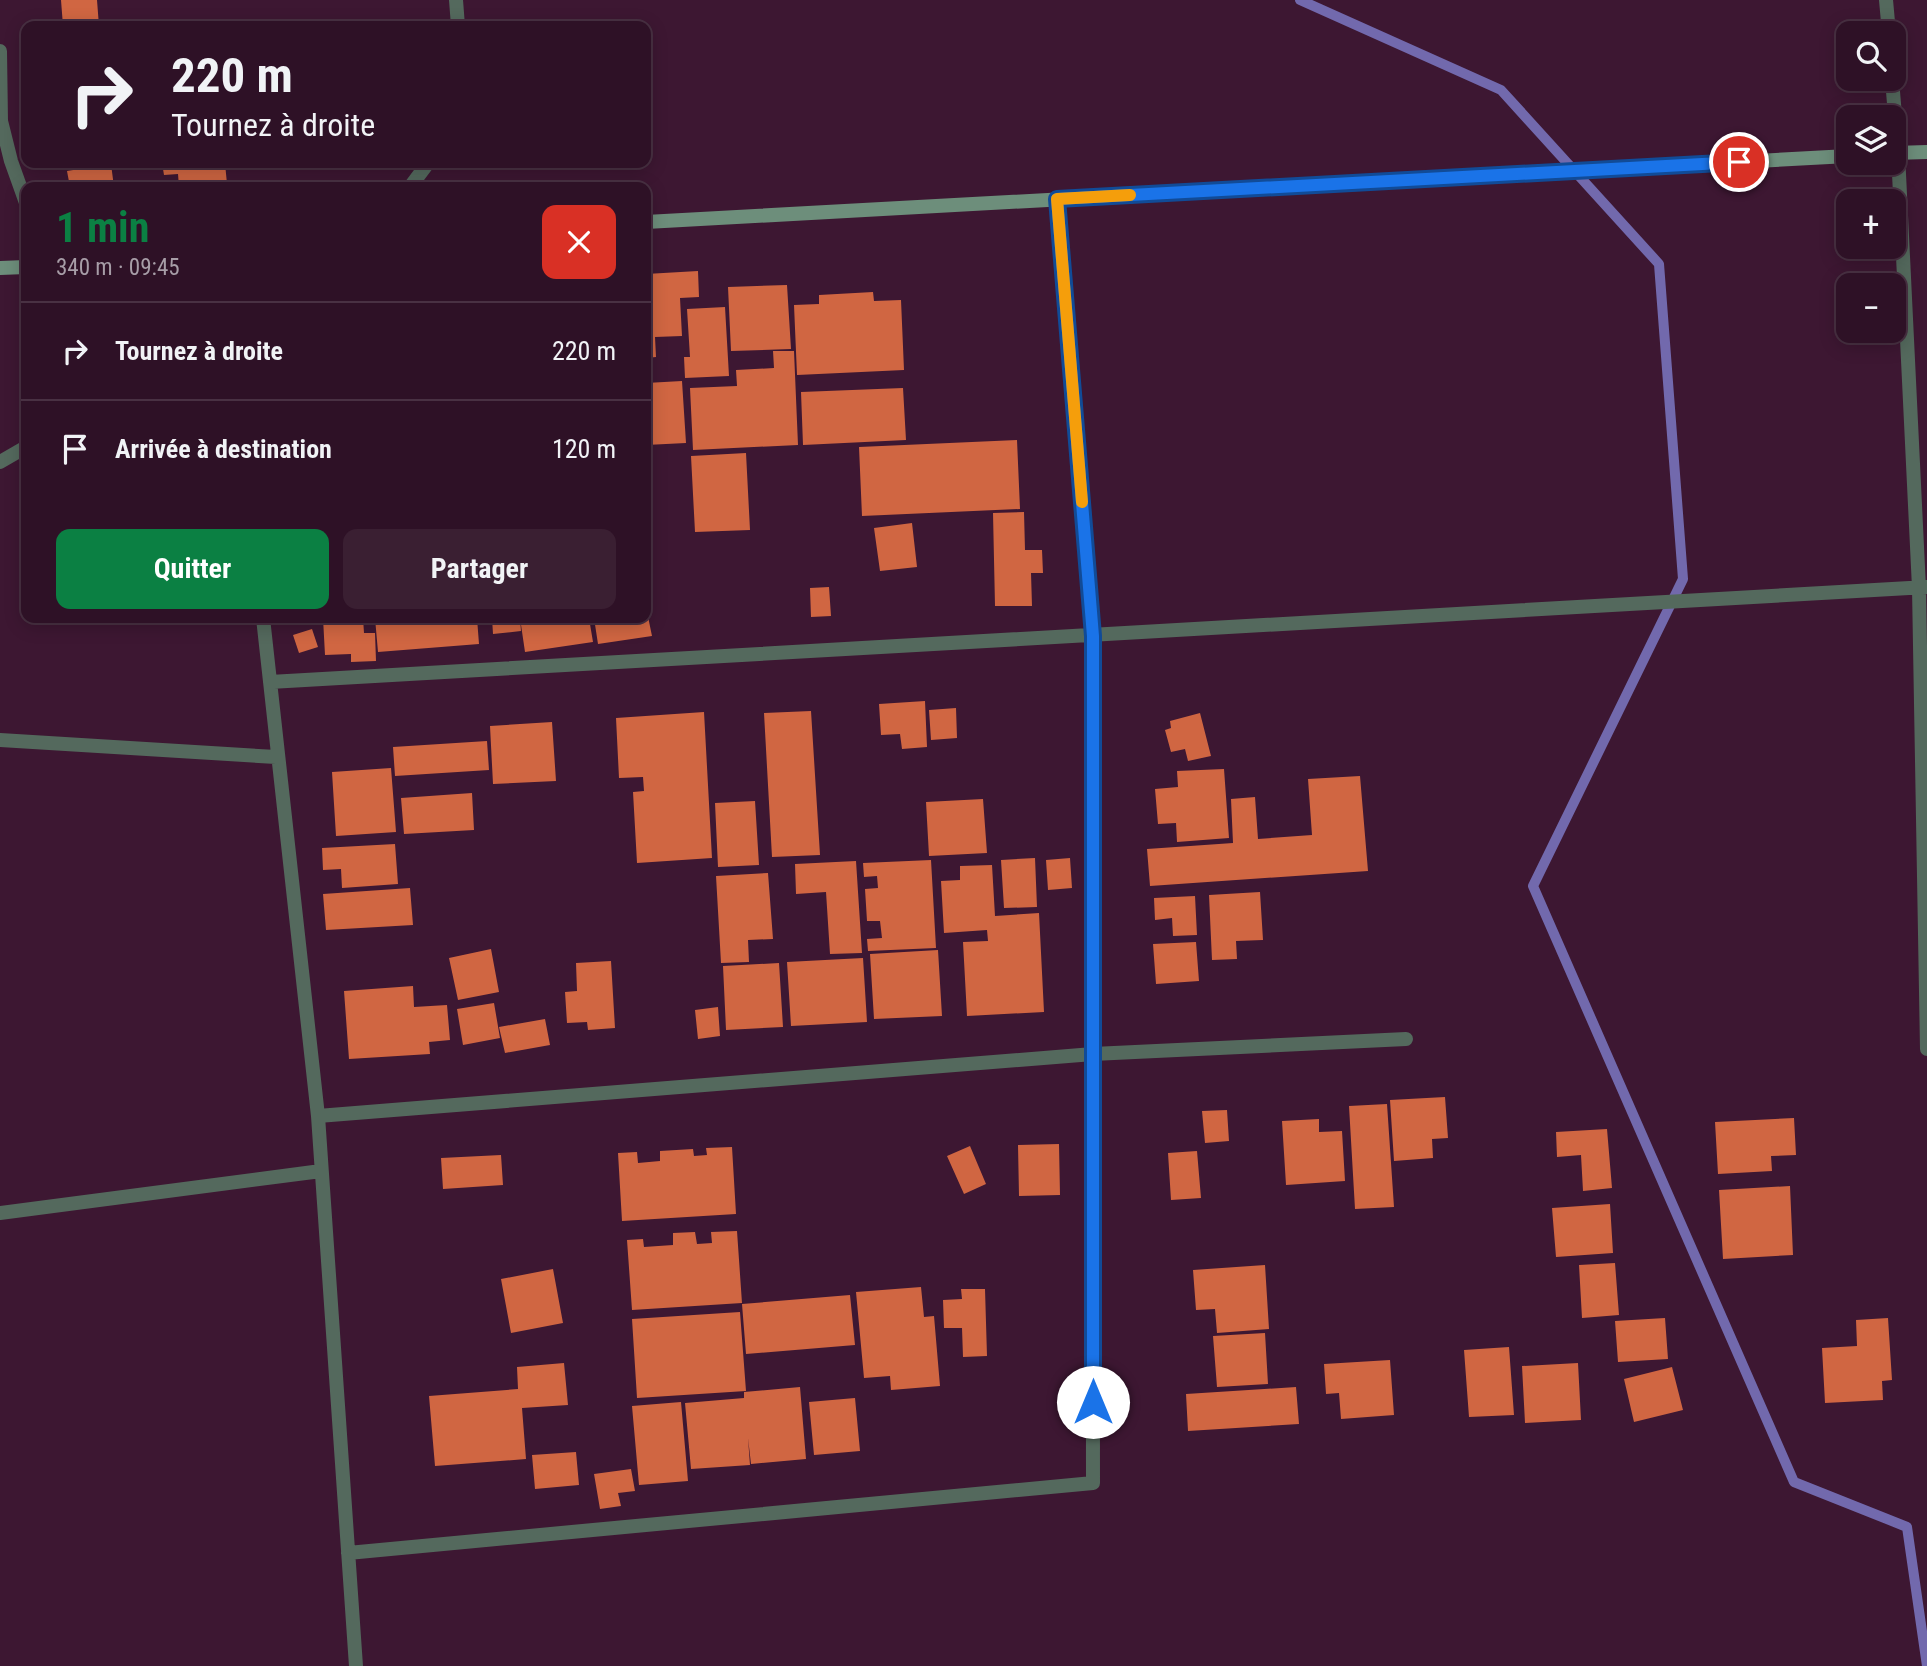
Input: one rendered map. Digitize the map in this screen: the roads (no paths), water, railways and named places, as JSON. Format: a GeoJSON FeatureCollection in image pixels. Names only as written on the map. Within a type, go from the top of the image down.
{"type":"FeatureCollection","features":[{"type":"Feature","properties":{"kind":"street"},"geometry":{"type":"LineString","coordinates":[[456,0],[458,21]]}},
{"type":"Feature","properties":{"kind":"street"},"geometry":{"type":"LineString","coordinates":[[1886,0],[1888,21]]}},
{"type":"Feature","properties":{"kind":"street"},"geometry":{"type":"LineString","coordinates":[[0,51],[1,121],[21,189]]}},
{"type":"Feature","properties":{"kind":"street"},"geometry":{"type":"LineString","coordinates":[[1906,153],[1927,152]]}},
{"type":"Feature","properties":{"kind":"street"},"geometry":{"type":"LineString","coordinates":[[651,222],[1836,157]]}},
{"type":"Feature","properties":{"kind":"street"},"geometry":{"type":"LineString","coordinates":[[1897,175],[1923,587],[1927,1049]]}},
{"type":"Feature","properties":{"kind":"street"},"geometry":{"type":"LineString","coordinates":[[348,1553],[1093,1483],[1093,636],[1057,199]]}},
{"type":"Feature","properties":{"kind":"street"},"geometry":{"type":"LineString","coordinates":[[0,268],[21,267]]}},
{"type":"Feature","properties":{"kind":"street"},"geometry":{"type":"LineString","coordinates":[[0,462],[21,450]]}},
{"type":"Feature","properties":{"kind":"street"},"geometry":{"type":"LineString","coordinates":[[270,682],[1923,587]]}},
{"type":"Feature","properties":{"kind":"street"},"geometry":{"type":"LineString","coordinates":[[264,623],[276,757],[318,1116],[356,1666]]}},
{"type":"Feature","properties":{"kind":"street"},"geometry":{"type":"LineString","coordinates":[[0,740],[276,757]]}},
{"type":"Feature","properties":{"kind":"street"},"geometry":{"type":"LineString","coordinates":[[318,1116],[1093,1054],[1406,1039]]}},
{"type":"Feature","properties":{"kind":"street"},"geometry":{"type":"LineString","coordinates":[[0,1213],[321,1171]]}},
{"type":"Feature","properties":{"kind":"waterway"},"geometry":{"type":"LineString","coordinates":[[1300,0],[1501,90],[1659,264],[1683,579],[1533,886],[1794,1482],[1907,1527],[1927,1666]]}}]}
